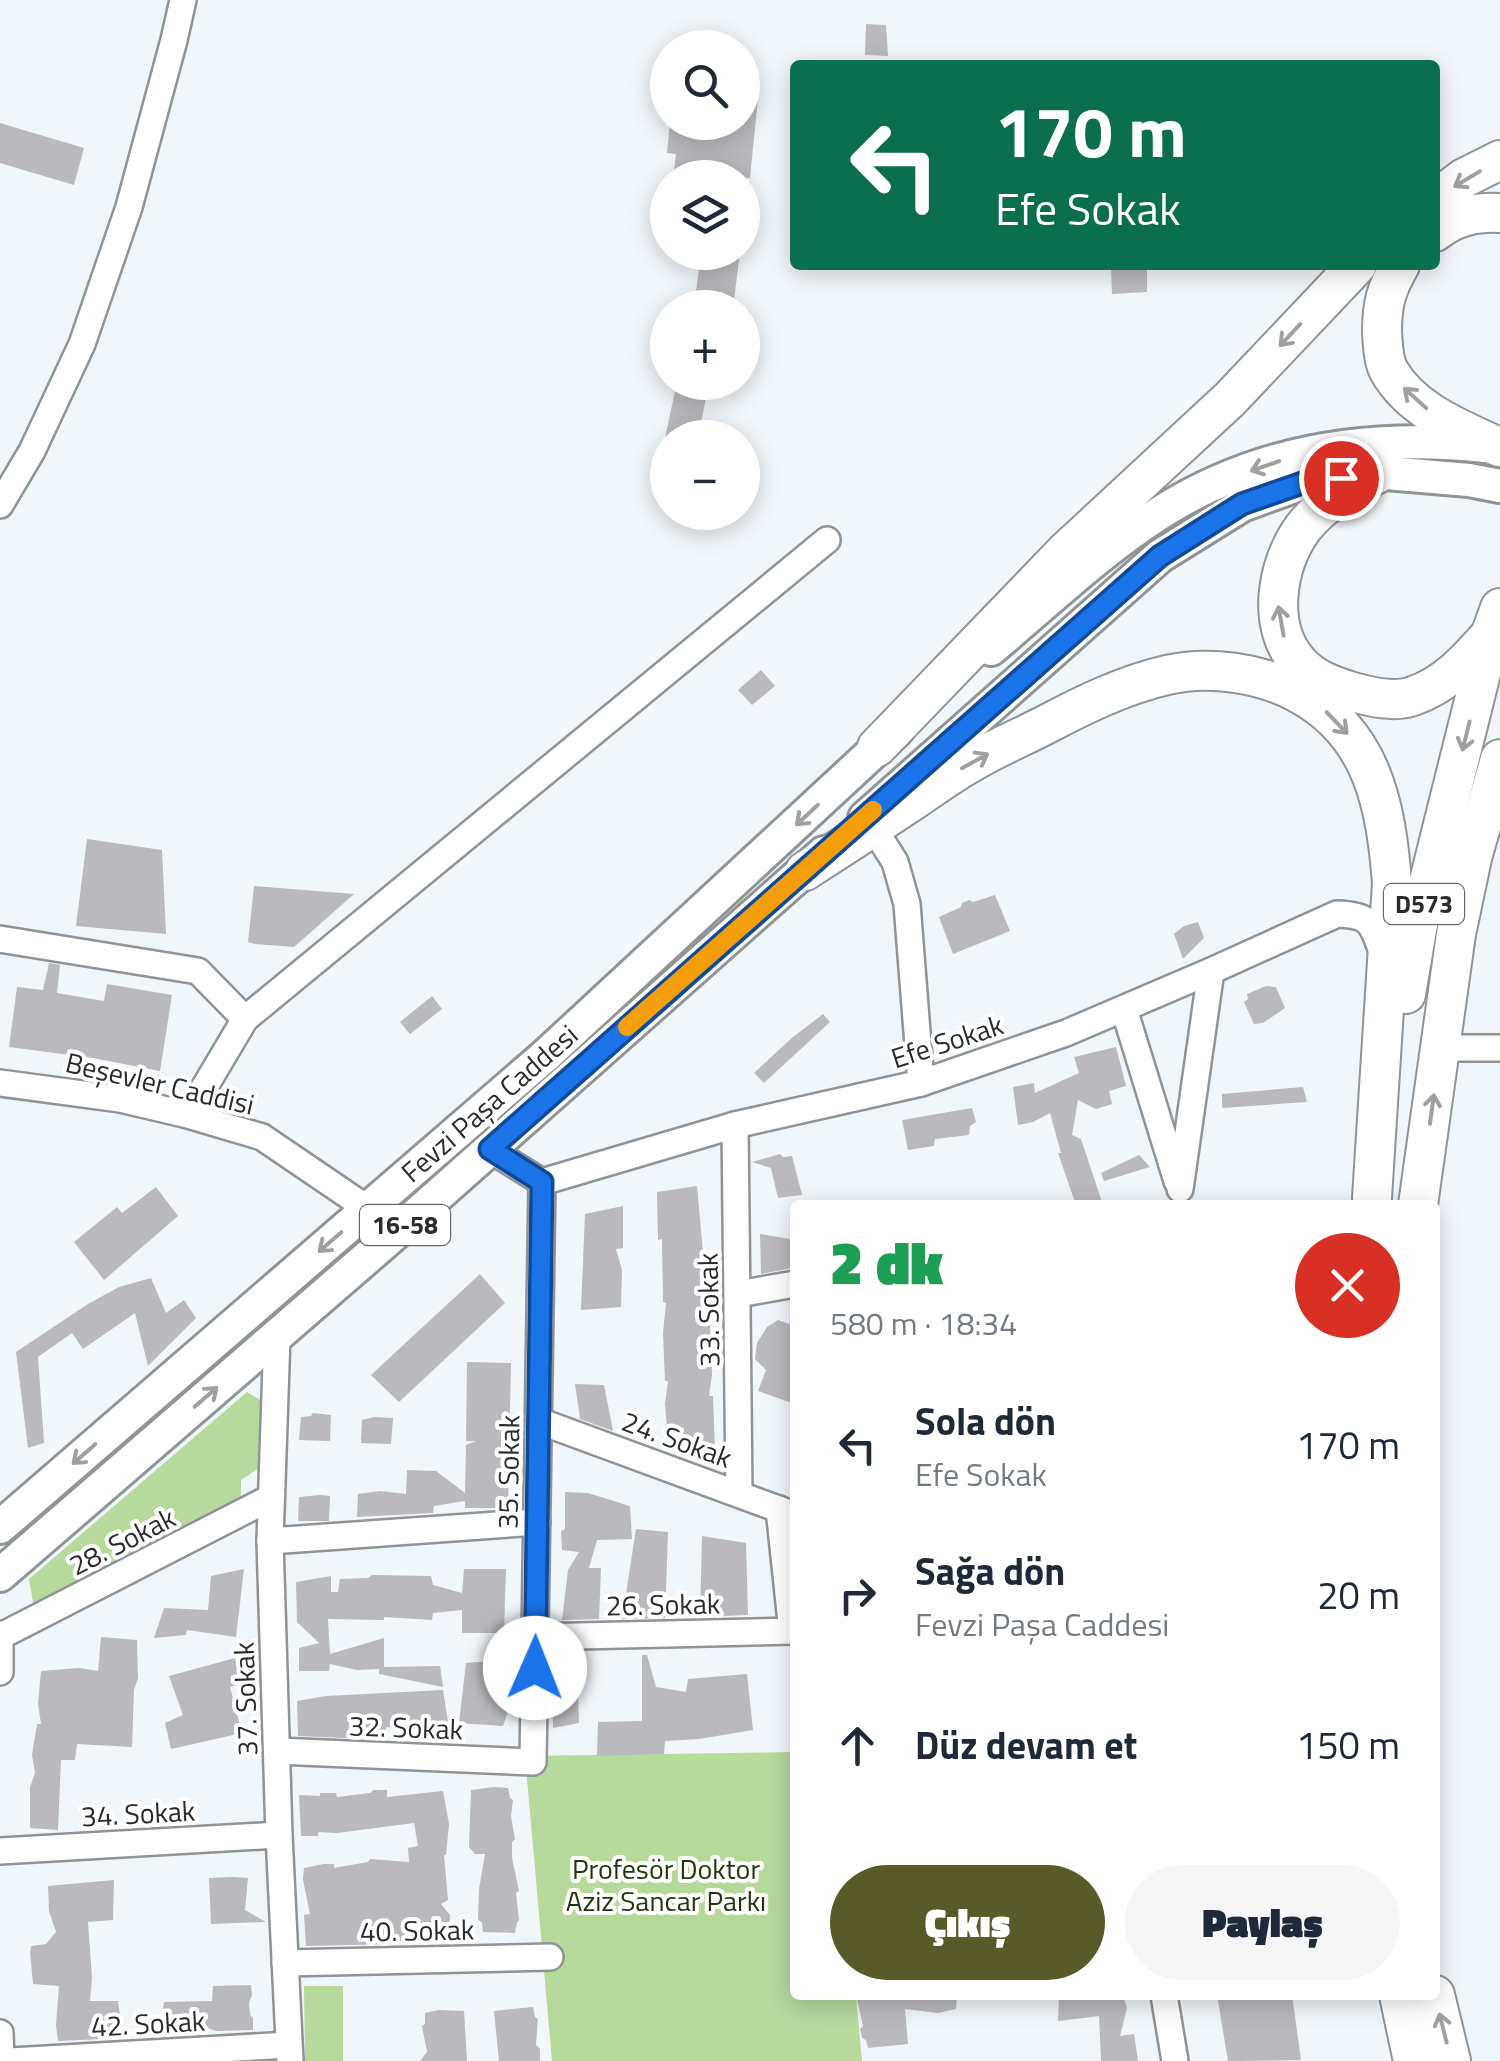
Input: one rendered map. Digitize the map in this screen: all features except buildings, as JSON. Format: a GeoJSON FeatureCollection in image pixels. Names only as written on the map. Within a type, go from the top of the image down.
{"type":"FeatureCollection","features":[{"type":"Feature","properties":{"kind":"highway"},"geometry":{"type":"LineString","coordinates":[[1440,196],[1464,178],[1500,160]]}},
{"type":"Feature","properties":{"kind":"highway"},"geometry":{"type":"LineString","coordinates":[[1440,228],[1450,220],[1480,212],[1500,213]]}},
{"type":"Feature","properties":{"kind":"highway"},"geometry":{"type":"LineString","coordinates":[[877,747],[1066,552],[1230,398],[1352,270]]}},
{"type":"Feature","properties":{"kind":"highway"},"geometry":{"type":"LineString","coordinates":[[1397,270],[1386,290],[1382,316],[1383,348],[1389,370],[1414,400],[1448,423],[1499,447]]}},
{"type":"Feature","properties":{"kind":"highway"},"geometry":{"type":"LineString","coordinates":[[1377,474],[1331,500],[1303,528],[1284,563],[1278,605],[1281,631],[1297,661],[1315,677],[1346,690],[1374,698],[1409,698],[1437,686],[1463,665],[1496,620]]}},
{"type":"Feature","properties":{"kind":"highway","name":"D573"},"geometry":{"type":"LineString","coordinates":[[1372,1200],[1417,929],[1496,620]]}},
{"type":"Feature","properties":{"kind":"highway"},"geometry":{"type":"LineString","coordinates":[[805,870],[869,822],[971,763],[1101,696],[1170,674],[1216,672],[1264,678],[1312,700],[1337,720],[1364,754],[1388,834],[1392,883],[1372,1200]]}},
{"type":"Feature","properties":{"kind":"highway","name":"D573"},"geometry":{"type":"LineString","coordinates":[[1419,1200],[1456,934],[1500,759]]}},
{"type":"Feature","properties":{"kind":"highway"},"geometry":{"type":"LineString","coordinates":[[1466,888],[1500,864]]}},
{"type":"Feature","properties":{"kind":"highway"},"geometry":{"type":"LineString","coordinates":[[1400,2000],[1413,2061]]}},
{"type":"Feature","properties":{"kind":"highway"},"geometry":{"type":"LineString","coordinates":[[1435,2000],[1450,2061]]}},
{"type":"Feature","properties":{"kind":"main road","name":"Fevzi Paşa Caddesi"},"geometry":{"type":"LineString","coordinates":[[0,1527],[546,1056],[877,747],[1104,554],[1165,510],[1228,478],[1301,453],[1369,442],[1439,441],[1499,447]]}},
{"type":"Feature","properties":{"kind":"main road"},"geometry":{"type":"LineString","coordinates":[[869,822],[1160,556],[1242,504],[1305,482],[1377,474],[1485,483]]}},
{"type":"Feature","properties":{"kind":"main road","name":"Fevzi Paşa Caddesi"},"geometry":{"type":"LineString","coordinates":[[0,1575],[392,1236],[805,870]]}},
{"type":"Feature","properties":{"kind":"street"},"geometry":{"type":"LineString","coordinates":[[0,505],[32,452],[82,344],[129,207],[182,0]]}},
{"type":"Feature","properties":{"kind":"street"},"geometry":{"type":"LineString","coordinates":[[188,1115],[245,1020],[827,540]]}},
{"type":"Feature","properties":{"kind":"street"},"geometry":{"type":"LineString","coordinates":[[869,822],[895,862],[907,904],[921,1084]]}},
{"type":"Feature","properties":{"kind":"street","name":"Efe Sokak"},"geometry":{"type":"LineString","coordinates":[[542,1182],[735,1125],[921,1084],[1066,1033],[1337,914],[1358,914],[1370,923],[1387,963]]}},
{"type":"Feature","properties":{"kind":"street"},"geometry":{"type":"LineString","coordinates":[[0,940],[198,971],[245,1020]]}},
{"type":"Feature","properties":{"kind":"street"},"geometry":{"type":"LineString","coordinates":[[1180,1197],[1211,971]]}},
{"type":"Feature","properties":{"kind":"street"},"geometry":{"type":"LineString","coordinates":[[1124,1008],[1180,1197]]}},
{"type":"Feature","properties":{"kind":"street"},"geometry":{"type":"LineString","coordinates":[[1441,1048],[1500,1048]]}},
{"type":"Feature","properties":{"kind":"street","name":"Beşevler Caddisi"},"geometry":{"type":"LineString","coordinates":[[0,1083],[120,1099],[262,1137],[368,1208],[392,1236]]}},
{"type":"Feature","properties":{"kind":"street","name":"33. Sokak"},"geometry":{"type":"LineString","coordinates":[[735,1125],[740,1494]]}},
{"type":"Feature","properties":{"kind":"street"},"geometry":{"type":"LineString","coordinates":[[490,1149],[542,1182]]}},
{"type":"Feature","properties":{"kind":"street","name":"35. Sokak"},"geometry":{"type":"LineString","coordinates":[[533,1762],[542,1182]]}},
{"type":"Feature","properties":{"kind":"street"},"geometry":{"type":"LineString","coordinates":[[738,1294],[790,1285]]}},
{"type":"Feature","properties":{"kind":"street","name":"37. Sokak"},"geometry":{"type":"LineString","coordinates":[[277,1336],[270,1541],[289,2053]]}},
{"type":"Feature","properties":{"kind":"street","name":"24. Sokak"},"geometry":{"type":"LineString","coordinates":[[539,1422],[787,1512]]}},
{"type":"Feature","properties":{"kind":"street","name":"28. Sokak"},"geometry":{"type":"LineString","coordinates":[[1,1635],[270,1498]]}},
{"type":"Feature","properties":{"kind":"street","name":"26. Sokak"},"geometry":{"type":"LineString","coordinates":[[787,1512],[790,1583]]}},
{"type":"Feature","properties":{"kind":"street"},"geometry":{"type":"LineString","coordinates":[[270,1541],[537,1522]]}},
{"type":"Feature","properties":{"kind":"street","name":"26. Sokak"},"geometry":{"type":"LineString","coordinates":[[536,1637],[790,1631]]}},
{"type":"Feature","properties":{"kind":"street"},"geometry":{"type":"LineString","coordinates":[[0,1672],[1,1635]]}},
{"type":"Feature","properties":{"kind":"street","name":"32. Sokak"},"geometry":{"type":"LineString","coordinates":[[276,1751],[533,1762]]}},
{"type":"Feature","properties":{"kind":"street","name":"34. Sokak"},"geometry":{"type":"LineString","coordinates":[[0,1851],[279,1835]]}},
{"type":"Feature","properties":{"kind":"street","name":"40. Sokak"},"geometry":{"type":"LineString","coordinates":[[285,1963],[550,1957]]}},
{"type":"Feature","properties":{"kind":"street"},"geometry":{"type":"LineString","coordinates":[[1165,2000],[1175,2061]]}},
{"type":"Feature","properties":{"kind":"street"},"geometry":{"type":"LineString","coordinates":[[0,2033],[2,2061]]}},
{"type":"Feature","properties":{"kind":"street","name":"42. Sokak"},"geometry":{"type":"LineString","coordinates":[[11,2061],[289,2053]]}},
{"type":"Feature","properties":{"kind":"green space"},"geometry":{"type":"Polygon","coordinates":[[[247,1392],[260,1400],[259,1468],[241,1480],[241,1500],[35,1614],[29,1579],[247,1392]]]}},
{"type":"Feature","properties":{"kind":"green space","name":"Profesör Doktor Aziz Sancar Parkı"},"geometry":{"type":"Polygon","coordinates":[[[790,1752],[790,2000],[856,2000],[862,2061],[552,2061],[525,1756],[790,1752]]]}},
{"type":"Feature","properties":{"kind":"green space"},"geometry":{"type":"Polygon","coordinates":[[[304,1986],[343,1986],[343,2061],[305,2061],[304,1986]]]}},
{"type":"Feature","properties":{"kind":"slow traffic"},"geometry":{"type":"LineString","coordinates":[[627,1027],[873,810]]}},
{"type":"Feature","properties":{"kind":"route"},"geometry":{"type":"LineString","coordinates":[[535,1668],[542,1182],[490,1149],[1160,556],[1242,504],[1305,482],[1341,478]]}}]}
